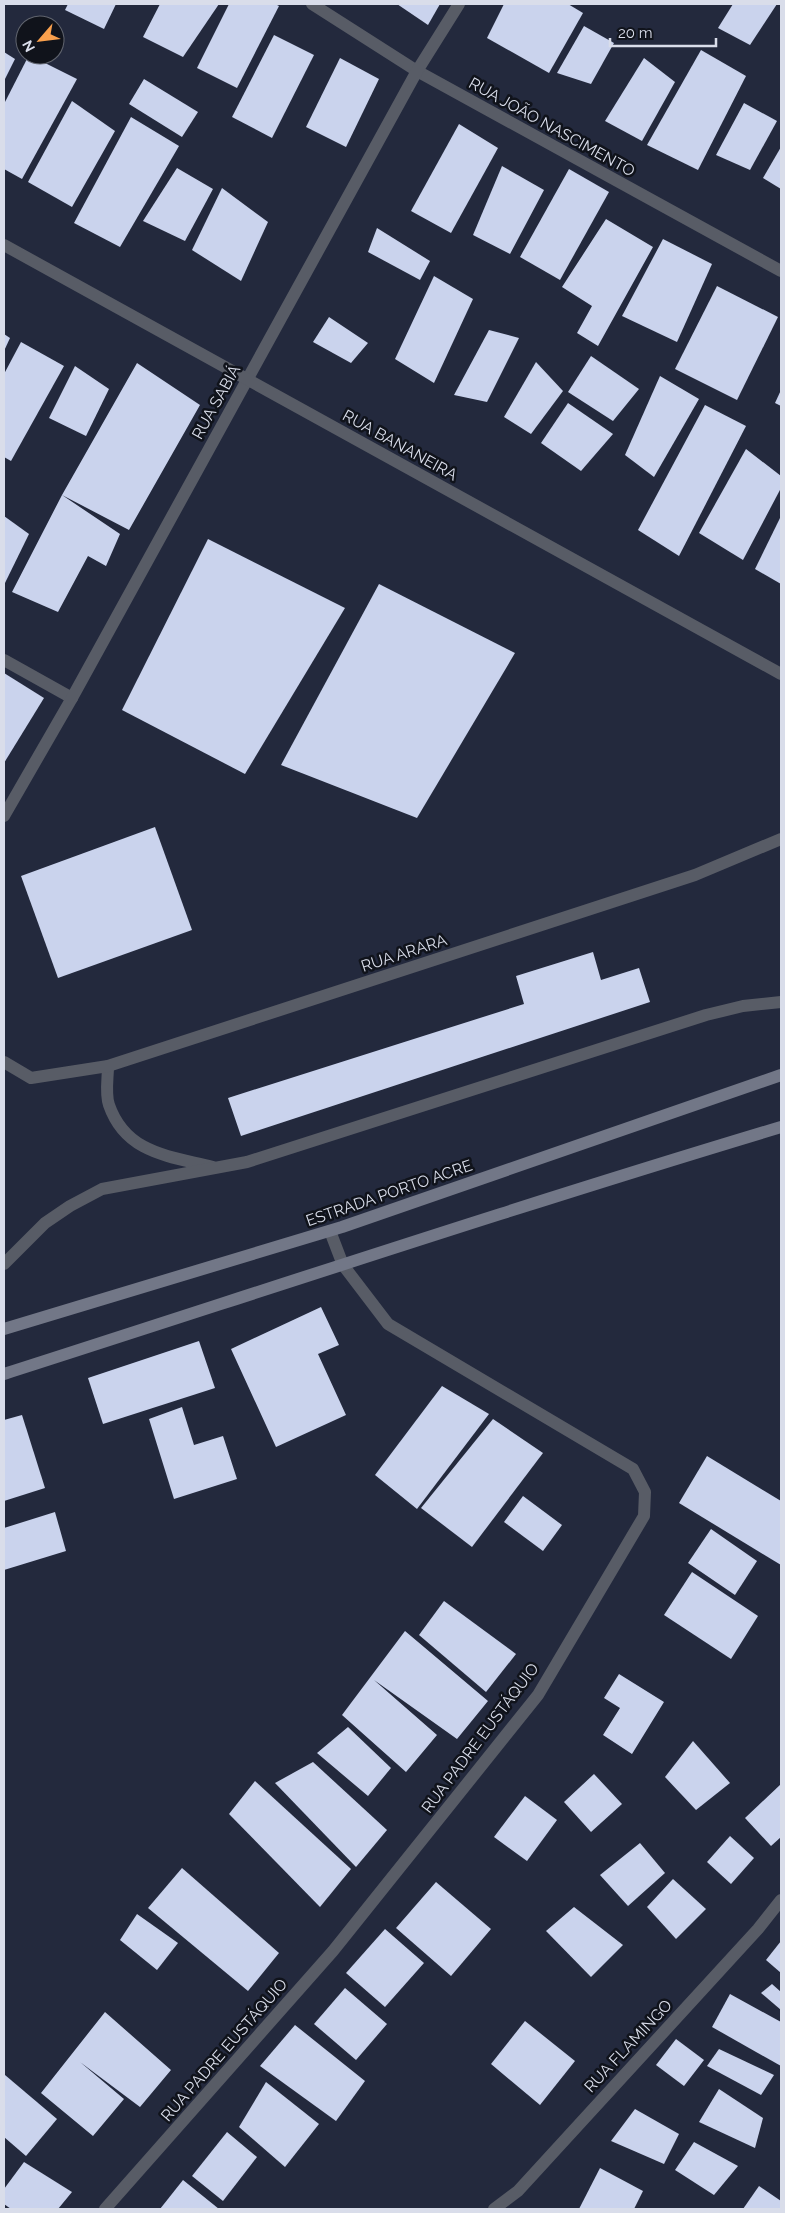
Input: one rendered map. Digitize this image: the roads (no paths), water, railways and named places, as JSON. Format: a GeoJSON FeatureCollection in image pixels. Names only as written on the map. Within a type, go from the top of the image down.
{"type":"FeatureCollection","features":[{"type":"Feature","properties":{"kind":"main road","name":"ESTRADA PORTO ACRE"},"geometry":{"type":"LineString","coordinates":[[4,1329],[330,1231],[781,1075]]}},
{"type":"Feature","properties":{"kind":"main road"},"geometry":{"type":"LineString","coordinates":[[4,1374],[343,1265],[473,1221],[781,1127]]}},
{"type":"Feature","properties":{"kind":"street","name":"RUA JOÃO NASCIMENTO"},"geometry":{"type":"LineString","coordinates":[[312,4],[416,71],[781,272]]}},
{"type":"Feature","properties":{"kind":"street","name":"RUA SABIÁ"},"geometry":{"type":"LineString","coordinates":[[4,816],[72,698],[416,71],[458,4]]}},
{"type":"Feature","properties":{"kind":"street","name":"RUA BANANEIRA"},"geometry":{"type":"LineString","coordinates":[[4,245],[781,674]]}},
{"type":"Feature","properties":{"kind":"street"},"geometry":{"type":"LineString","coordinates":[[4,660],[72,698]]}},
{"type":"Feature","properties":{"kind":"street","name":"RUA ARARA"},"geometry":{"type":"LineString","coordinates":[[4,1062],[31,1078],[108,1066],[695,875],[781,839]]}},
{"type":"Feature","properties":{"kind":"street"},"geometry":{"type":"LineString","coordinates":[[4,1264],[45,1223],[102,1189],[247,1162],[706,1015],[742,1006],[781,1002]]}},
{"type":"Feature","properties":{"kind":"street"},"geometry":{"type":"LineString","coordinates":[[108,1066],[108,1104],[122,1131],[144,1149],[218,1168]]}},
{"type":"Feature","properties":{"kind":"street","name":"RUA PADRE EUSTÁQUIO"},"geometry":{"type":"LineString","coordinates":[[105,2209],[333,1951],[538,1695],[644,1516],[645,1492],[633,1469],[388,1324],[343,1265],[330,1231]]}},
{"type":"Feature","properties":{"kind":"street","name":"RUA FLAMINGO"},"geometry":{"type":"LineString","coordinates":[[494,2209],[518,2191],[638,2057],[758,1929],[781,1900]]}}]}
